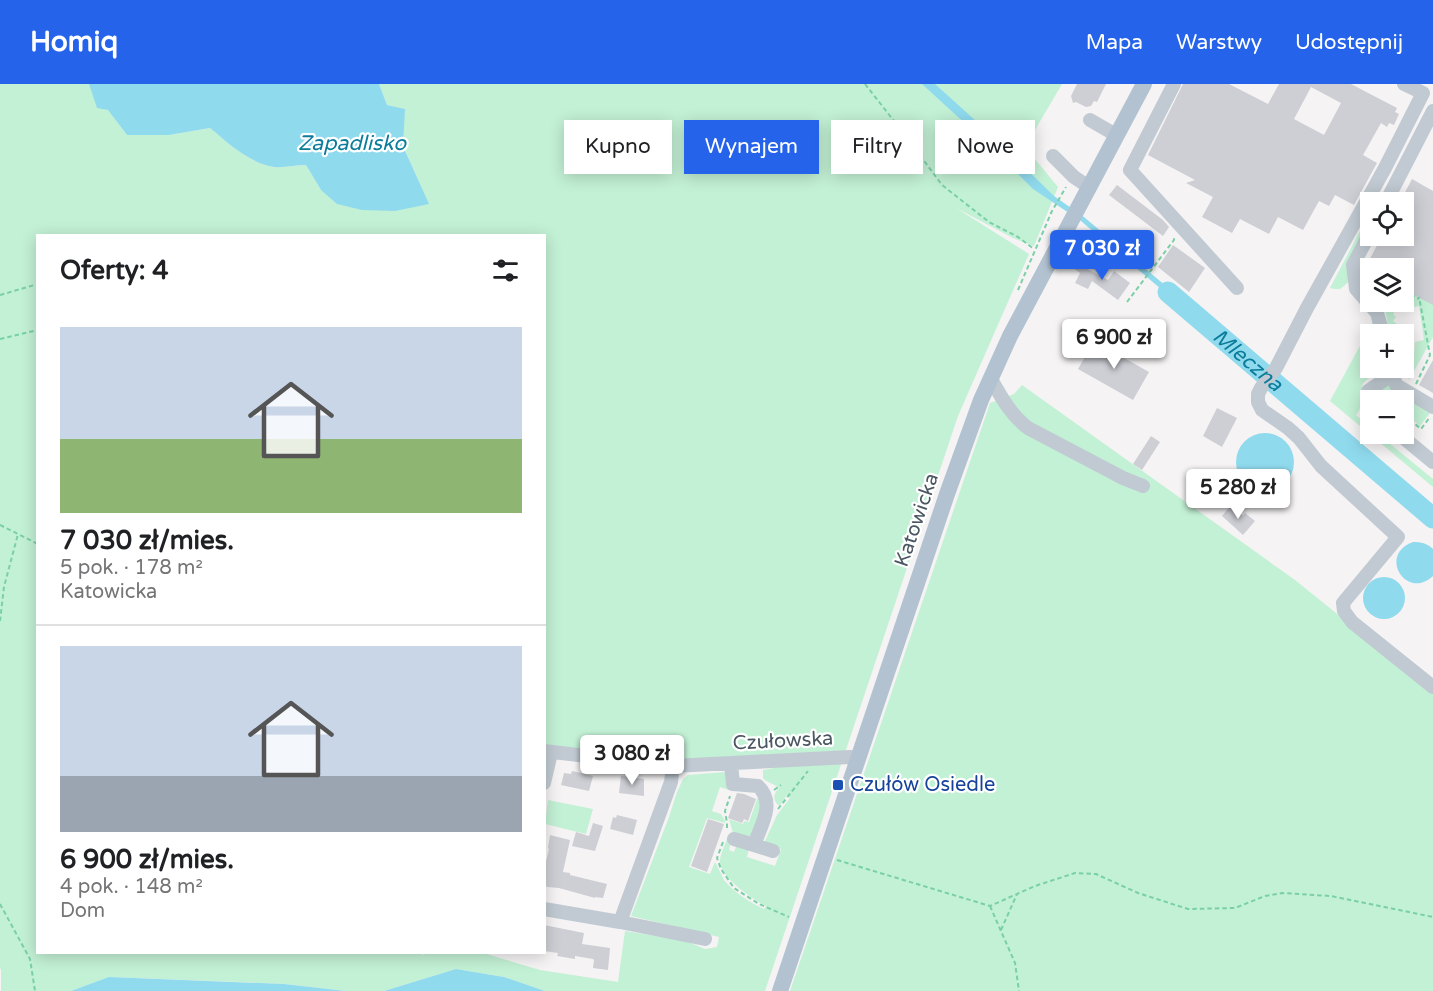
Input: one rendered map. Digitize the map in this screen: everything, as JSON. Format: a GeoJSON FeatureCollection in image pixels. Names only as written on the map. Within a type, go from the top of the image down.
{"type":"FeatureCollection","features":[{"type":"Feature","properties":{"kind":"main road","name":"Katowicka"},"geometry":{"type":"LineString","coordinates":[[780,991],[971,428],[1015,328],[1144,84]]}},
{"type":"Feature","properties":{"kind":"street"},"geometry":{"type":"LineString","coordinates":[[1174,84],[1130,170],[1237,288]]}},
{"type":"Feature","properties":{"kind":"street"},"geometry":{"type":"LineString","coordinates":[[1404,84],[1423,93],[1385,168],[1276,368],[1261,388],[1258,402],[1262,410],[1299,438],[1321,466],[1398,537],[1343,603],[1344,610],[1352,622],[1433,687]]}},
{"type":"Feature","properties":{"kind":"street"},"geometry":{"type":"LineString","coordinates":[[1391,192],[1433,111]]}},
{"type":"Feature","properties":{"kind":"street"},"geometry":{"type":"LineString","coordinates":[[1089,120],[1116,135]]}},
{"type":"Feature","properties":{"kind":"street"},"geometry":{"type":"LineString","coordinates":[[1053,156],[1074,177],[1085,194]]}},
{"type":"Feature","properties":{"kind":"street"},"geometry":{"type":"LineString","coordinates":[[1363,246],[1353,265],[1356,288],[1377,313],[1380,324]]}},
{"type":"Feature","properties":{"kind":"street"},"geometry":{"type":"LineString","coordinates":[[1370,390],[1384,378]]}},
{"type":"Feature","properties":{"kind":"street"},"geometry":{"type":"LineString","coordinates":[[1394,378],[1396,385],[1433,407]]}},
{"type":"Feature","properties":{"kind":"street"},"geometry":{"type":"LineString","coordinates":[[991,379],[1005,405],[1028,428],[1123,478],[1143,486]]}},
{"type":"Feature","properties":{"kind":"street"},"geometry":{"type":"LineString","coordinates":[[1411,444],[1433,462]]}},
{"type":"Feature","properties":{"kind":"street","name":"Czułowska"},"geometry":{"type":"LineString","coordinates":[[546,768],[548,752],[672,766],[859,758]]}},
{"type":"Feature","properties":{"kind":"street"},"geometry":{"type":"LineString","coordinates":[[731,763],[733,784],[758,786],[763,790],[768,801],[754,845]]}},
{"type":"Feature","properties":{"kind":"street"},"geometry":{"type":"LineString","coordinates":[[620,922],[670,782],[672,766]]}},
{"type":"Feature","properties":{"kind":"street"},"geometry":{"type":"LineString","coordinates":[[728,837],[773,851]]}},
{"type":"Feature","properties":{"kind":"street"},"geometry":{"type":"LineString","coordinates":[[546,909],[705,939]]}},
{"type":"Feature","properties":{"kind":"path"},"geometry":{"type":"LineString","coordinates":[[865,84],[942,185],[989,222],[1018,237],[1035,250]]}},
{"type":"Feature","properties":{"kind":"path"},"geometry":{"type":"LineString","coordinates":[[1016,293],[1063,190]]}},
{"type":"Feature","properties":{"kind":"path"},"geometry":{"type":"LineString","coordinates":[[1127,302],[1174,240],[1177,222]]}},
{"type":"Feature","properties":{"kind":"path"},"geometry":{"type":"LineString","coordinates":[[0,294],[36,285]]}},
{"type":"Feature","properties":{"kind":"path"},"geometry":{"type":"LineString","coordinates":[[1414,296],[1419,298],[1430,355],[1415,387]]}},
{"type":"Feature","properties":{"kind":"path"},"geometry":{"type":"LineString","coordinates":[[0,339],[36,330]]}},
{"type":"Feature","properties":{"kind":"path"},"geometry":{"type":"LineString","coordinates":[[1414,423],[1421,429],[1432,413]]}},
{"type":"Feature","properties":{"kind":"path"},"geometry":{"type":"LineString","coordinates":[[0,525],[36,543]]}},
{"type":"Feature","properties":{"kind":"path"},"geometry":{"type":"LineString","coordinates":[[0,621],[4,587],[18,534]]}},
{"type":"Feature","properties":{"kind":"path"},"geometry":{"type":"LineString","coordinates":[[775,813],[810,765]]}},
{"type":"Feature","properties":{"kind":"path"},"geometry":{"type":"LineString","coordinates":[[733,784],[725,811],[728,837],[717,858],[721,869],[734,888],[759,904],[795,919]]}},
{"type":"Feature","properties":{"kind":"path"},"geometry":{"type":"LineString","coordinates":[[826,856],[990,906],[1035,886],[1075,873],[1096,874],[1138,893],[1188,909],[1234,908],[1265,896],[1282,893],[1331,896],[1433,917]]}},
{"type":"Feature","properties":{"kind":"path"},"geometry":{"type":"LineString","coordinates":[[1001,931],[1017,894]]}},
{"type":"Feature","properties":{"kind":"path"},"geometry":{"type":"LineString","coordinates":[[0,904],[30,959],[35,991]]}},
{"type":"Feature","properties":{"kind":"path"},"geometry":{"type":"LineString","coordinates":[[990,906],[1015,963],[1019,991]]}},
{"type":"Feature","properties":{"kind":"green space"},"geometry":{"type":"Polygon","coordinates":[[[0,84],[89,84],[127,135],[169,135],[210,128],[239,152],[265,165],[278,167],[306,165],[321,190],[428,203],[403,145],[404,109],[387,105],[379,84],[1062,84],[1035,130],[1035,120],[935,120],[935,174],[1035,174],[1035,159],[1058,187],[1034,246],[1013,238],[956,208],[1029,254],[958,416],[765,991],[545,991],[504,977],[456,969],[384,991],[346,991],[284,984],[110,977],[71,991],[1,991],[0,84]]]}},
{"type":"Feature","properties":{"kind":"green space"},"geometry":{"type":"Polygon","coordinates":[[[1360,231],[1360,244],[1349,264],[1348,282],[1340,289],[1330,288],[1360,231]]]}},
{"type":"Feature","properties":{"kind":"green space"},"geometry":{"type":"Polygon","coordinates":[[[1414,294],[1433,304],[1433,337],[1414,371],[1415,342],[1424,340],[1419,306],[1414,307],[1414,294]]]}},
{"type":"Feature","properties":{"kind":"green space"},"geometry":{"type":"Polygon","coordinates":[[[1386,312],[1394,312],[1393,314],[1396,317],[1393,321],[1397,324],[1388,324],[1386,312]]]}},
{"type":"Feature","properties":{"kind":"green space"},"geometry":{"type":"Polygon","coordinates":[[[1360,346],[1360,378],[1369,378],[1360,390],[1360,408],[1356,415],[1360,418],[1360,426],[1330,401],[1360,346]]]}},
{"type":"Feature","properties":{"kind":"green space"},"geometry":{"type":"Polygon","coordinates":[[[1022,385],[1295,580],[1433,691],[1433,991],[790,991],[990,403],[1014,394],[1022,385]]]}},
{"type":"Feature","properties":{"kind":"green space"},"geometry":{"type":"Polygon","coordinates":[[[1383,385],[1390,385],[1397,390],[1376,390],[1383,385]]]}},
{"type":"Feature","properties":{"kind":"green space"},"geometry":{"type":"Polygon","coordinates":[[[1414,404],[1430,413],[1420,426],[1414,421],[1414,404]]]}},
{"type":"Feature","properties":{"kind":"green space"},"geometry":{"type":"Polygon","coordinates":[[[1382,444],[1390,444],[1433,479],[1433,487],[1382,444]]]}},
{"type":"Feature","properties":{"kind":"green space"},"geometry":{"type":"Polygon","coordinates":[[[759,794],[763,801],[752,836],[733,833],[729,819],[743,824],[744,821],[749,822],[759,794]]]}},
{"type":"Feature","properties":{"kind":"green space"},"geometry":{"type":"Polygon","coordinates":[[[548,800],[593,809],[586,834],[546,824],[548,800]]]}},
{"type":"Feature","properties":{"kind":"water","name":"Zapadlisko"},"geometry":{"type":"Polygon","coordinates":[[[89,84],[379,84],[387,105],[405,109],[403,146],[429,204],[395,211],[362,210],[337,204],[321,190],[306,165],[274,167],[265,165],[239,152],[210,128],[169,135],[127,135],[108,110],[97,108],[89,84]]]}},
{"type":"Feature","properties":{"kind":"water"},"geometry":{"type":"Polygon","coordinates":[[[922,84],[935,84],[975,120],[961,120],[922,84]]]}},
{"type":"Feature","properties":{"kind":"water"},"geometry":{"type":"Polygon","coordinates":[[[1018,174],[1031,174],[1054,196],[1084,217],[1192,308],[1188,312],[1081,221],[1033,189],[1018,174]]]}},
{"type":"Feature","properties":{"kind":"water"},"geometry":{"type":"Polygon","coordinates":[[[1265,433],[1276,435],[1289,446],[1294,462],[1292,473],[1281,486],[1265,491],[1254,489],[1241,478],[1236,462],[1238,451],[1249,438],[1265,433]]]}},
{"type":"Feature","properties":{"kind":"water"},"geometry":{"type":"Polygon","coordinates":[[[1413,542],[1424,543],[1433,549],[1433,576],[1423,582],[1414,583],[1406,580],[1397,565],[1397,556],[1402,548],[1413,542]]]}},
{"type":"Feature","properties":{"kind":"water"},"geometry":{"type":"Polygon","coordinates":[[[1384,577],[1399,583],[1405,598],[1399,613],[1384,619],[1369,613],[1363,598],[1369,583],[1384,577]]]}},
{"type":"Feature","properties":{"kind":"water"},"geometry":{"type":"Polygon","coordinates":[[[456,969],[504,977],[545,991],[384,991],[456,969]]]}},
{"type":"Feature","properties":{"kind":"water"},"geometry":{"type":"Polygon","coordinates":[[[109,977],[284,984],[346,991],[71,991],[109,977]]]}},
{"type":"Feature","properties":{"kind":"building"},"geometry":{"type":"Polygon","coordinates":[[[1077,84],[1106,84],[1097,102],[1094,101],[1091,106],[1086,107],[1076,102],[1073,103],[1071,96],[1077,84]]]}},
{"type":"Feature","properties":{"kind":"building"},"geometry":{"type":"Polygon","coordinates":[[[1183,84],[1229,84],[1268,104],[1279,84],[1351,84],[1397,108],[1395,112],[1399,114],[1394,125],[1389,123],[1387,127],[1381,123],[1363,155],[1377,163],[1354,205],[1335,195],[1329,206],[1319,201],[1303,230],[1278,217],[1269,234],[1240,219],[1232,233],[1202,217],[1213,197],[1186,183],[1195,180],[1148,155],[1183,84]],[[1311,87],[1294,119],[1324,135],[1341,103],[1311,87]]]}},
{"type":"Feature","properties":{"kind":"building"},"geometry":{"type":"Polygon","coordinates":[[[1412,179],[1433,191],[1433,305],[1414,295],[1414,258],[1370,258],[1377,246],[1414,246],[1414,192],[1405,192],[1412,179]]]}},
{"type":"Feature","properties":{"kind":"building"},"geometry":{"type":"Polygon","coordinates":[[[1117,185],[1163,220],[1169,227],[1163,236],[1109,195],[1117,185]]]}},
{"type":"Feature","properties":{"kind":"building"},"geometry":{"type":"Polygon","coordinates":[[[1173,245],[1205,268],[1189,292],[1158,267],[1173,245]]]}},
{"type":"Feature","properties":{"kind":"building"},"geometry":{"type":"Polygon","coordinates":[[[1076,263],[1108,280],[1114,271],[1130,283],[1118,300],[1092,281],[1088,289],[1075,283],[1080,273],[1073,268],[1076,263]]]}},
{"type":"Feature","properties":{"kind":"building"},"geometry":{"type":"Polygon","coordinates":[[[1094,341],[1149,372],[1133,400],[1078,369],[1094,341]]]}},
{"type":"Feature","properties":{"kind":"building"},"geometry":{"type":"Polygon","coordinates":[[[1433,360],[1433,393],[1419,385],[1433,360]]]}},
{"type":"Feature","properties":{"kind":"building"},"geometry":{"type":"Polygon","coordinates":[[[1217,408],[1237,418],[1222,447],[1203,436],[1217,408]]]}},
{"type":"Feature","properties":{"kind":"building"},"geometry":{"type":"Polygon","coordinates":[[[1151,436],[1160,442],[1142,470],[1133,464],[1151,436]]]}},
{"type":"Feature","properties":{"kind":"building"},"geometry":{"type":"Polygon","coordinates":[[[1231,505],[1243,516],[1245,513],[1255,521],[1243,535],[1222,516],[1231,505]]]}},
{"type":"Feature","properties":{"kind":"building"},"geometry":{"type":"Polygon","coordinates":[[[572,771],[593,776],[589,791],[561,785],[564,773],[571,774],[572,771]]]}},
{"type":"Feature","properties":{"kind":"building"},"geometry":{"type":"Polygon","coordinates":[[[621,776],[644,779],[644,796],[619,793],[621,776]]]}},
{"type":"Feature","properties":{"kind":"building"},"geometry":{"type":"Polygon","coordinates":[[[737,793],[756,799],[748,821],[744,819],[742,823],[728,818],[737,793]]]}},
{"type":"Feature","properties":{"kind":"building"},"geometry":{"type":"Polygon","coordinates":[[[617,815],[637,820],[633,835],[610,829],[613,817],[616,818],[617,815]]]}},
{"type":"Feature","properties":{"kind":"building"},"geometry":{"type":"Polygon","coordinates":[[[708,819],[724,824],[707,872],[691,866],[708,819]]]}},
{"type":"Feature","properties":{"kind":"building"},"geometry":{"type":"Polygon","coordinates":[[[593,823],[603,826],[595,851],[572,846],[576,832],[589,836],[593,823]]]}},
{"type":"Feature","properties":{"kind":"building"},"geometry":{"type":"Polygon","coordinates":[[[550,835],[570,840],[563,872],[607,884],[603,898],[547,887],[550,835]]]}},
{"type":"Feature","properties":{"kind":"building"},"geometry":{"type":"Polygon","coordinates":[[[546,925],[584,933],[582,944],[610,948],[608,970],[593,968],[593,959],[557,956],[558,953],[546,951],[546,925]]]}},
{"type":"Feature","properties":{"kind":"waterway","name":"Mleczna"},"geometry":{"type":"LineString","coordinates":[[1168,292],[1433,518]]}},
{"type":"Feature","properties":{"kind":"place","name":"Czułów Osiedle"},"geometry":{"type":"Point","coordinates":[838,785]}}]}
